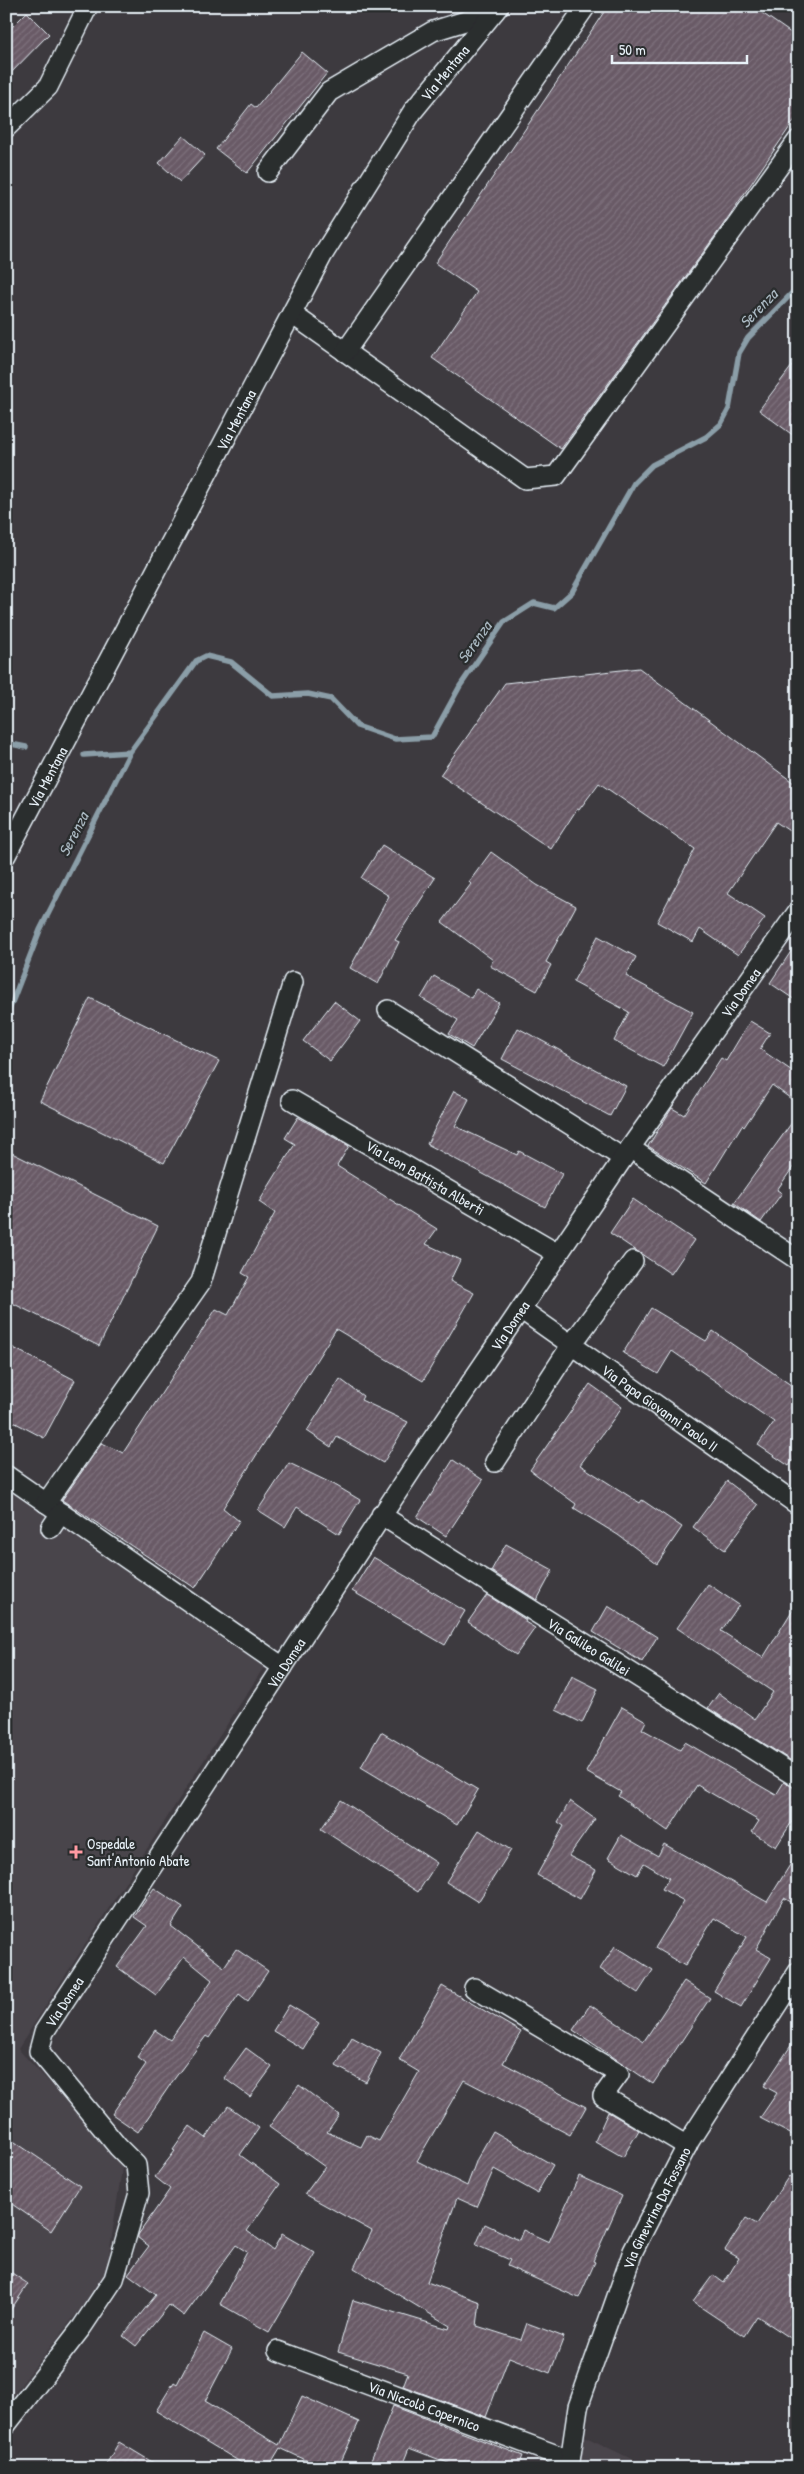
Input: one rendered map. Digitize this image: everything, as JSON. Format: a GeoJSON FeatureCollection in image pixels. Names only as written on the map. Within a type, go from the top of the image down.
{"type":"FeatureCollection","features":[{"type":"Feature","properties":{"kind":"street"},"geometry":{"type":"LineString","coordinates":[[6,128],[48,87],[88,6]]}},
{"type":"Feature","properties":{"kind":"street"},"geometry":{"type":"LineString","coordinates":[[345,352],[586,6]]}},
{"type":"Feature","properties":{"kind":"street"},"geometry":{"type":"LineString","coordinates":[[268,172],[328,92],[433,31],[497,9]]}},
{"type":"Feature","properties":{"kind":"street","name":"Via Mentana"},"geometry":{"type":"LineString","coordinates":[[6,854],[322,256],[413,111],[497,9]]}},
{"type":"Feature","properties":{"kind":"street"},"geometry":{"type":"LineString","coordinates":[[292,314],[525,479],[556,476],[798,140]]}},
{"type":"Feature","properties":{"kind":"street","name":"Via Domea"},"geometry":{"type":"LineString","coordinates":[[6,2425],[82,2328],[114,2279],[139,2193],[136,2165],[118,2147],[39,2051],[44,2032],[381,1515],[627,1153],[798,911]]}},
{"type":"Feature","properties":{"kind":"street"},"geometry":{"type":"LineString","coordinates":[[52,1515],[201,1282],[293,982]]}},
{"type":"Feature","properties":{"kind":"street"},"geometry":{"type":"LineString","coordinates":[[388,1010],[627,1153],[798,1260]]}},
{"type":"Feature","properties":{"kind":"street","name":"Via Leon Battista Alberti"},"geometry":{"type":"LineString","coordinates":[[292,1100],[558,1254]]}},
{"type":"Feature","properties":{"kind":"street"},"geometry":{"type":"LineString","coordinates":[[495,1462],[572,1344],[633,1261]]}},
{"type":"Feature","properties":{"kind":"street","name":"Via Papa Giovanni Paolo II"},"geometry":{"type":"LineString","coordinates":[[522,1310],[798,1505]]}},
{"type":"Feature","properties":{"kind":"street"},"geometry":{"type":"LineString","coordinates":[[6,1475],[52,1515],[283,1667]]}},
{"type":"Feature","properties":{"kind":"street","name":"Via Galileo Galilei"},"geometry":{"type":"LineString","coordinates":[[381,1515],[798,1778]]}},
{"type":"Feature","properties":{"kind":"street","name":"Via Ginevrina Da Fossano"},"geometry":{"type":"LineString","coordinates":[[569,2464],[578,2407],[633,2251],[687,2146],[798,1972]]}},
{"type":"Feature","properties":{"kind":"street"},"geometry":{"type":"LineString","coordinates":[[474,1988],[618,2074],[603,2096],[687,2146]]}},
{"type":"Feature","properties":{"kind":"street","name":"Via Niccolò Copernico"},"geometry":{"type":"LineString","coordinates":[[278,2352],[569,2464]]}},
{"type":"Feature","properties":{"kind":"shaded area","name":"Ospedale Sant'Antonio Abate"},"geometry":{"type":"Polygon","coordinates":[[[6,1489],[264,1667],[18,2049],[123,2161],[106,2276],[6,2404],[6,1489]]]}},
{"type":"Feature","properties":{"kind":"shaded area"},"geometry":{"type":"Polygon","coordinates":[[[582,2435],[650,2468],[577,2468],[582,2435]]]}},
{"type":"Feature","properties":{"kind":"building"},"geometry":{"type":"Polygon","coordinates":[[[608,6],[752,6],[798,38],[798,115],[723,225],[561,449],[432,358],[477,292],[435,263],[608,6]]]}},
{"type":"Feature","properties":{"kind":"building"},"geometry":{"type":"Polygon","coordinates":[[[27,12],[49,34],[6,78],[6,33],[27,12]]]}},
{"type":"Feature","properties":{"kind":"building"},"geometry":{"type":"Polygon","coordinates":[[[302,52],[327,73],[247,173],[216,149],[251,104],[256,108],[302,52]]]}},
{"type":"Feature","properties":{"kind":"building"},"geometry":{"type":"Polygon","coordinates":[[[183,136],[205,155],[180,182],[159,163],[183,136]]]}},
{"type":"Feature","properties":{"kind":"building"},"geometry":{"type":"Polygon","coordinates":[[[798,358],[798,439],[759,410],[798,358]]]}},
{"type":"Feature","properties":{"kind":"building"},"geometry":{"type":"Polygon","coordinates":[[[639,668],[798,786],[798,837],[776,822],[728,893],[765,918],[738,955],[700,929],[693,942],[657,922],[695,849],[599,783],[579,810],[577,809],[551,849],[440,775],[505,683],[639,668]]]}},
{"type":"Feature","properties":{"kind":"building"},"geometry":{"type":"Polygon","coordinates":[[[382,845],[435,878],[395,940],[399,942],[378,984],[350,968],[389,896],[361,878],[382,845]]]}},
{"type":"Feature","properties":{"kind":"building"},"geometry":{"type":"Polygon","coordinates":[[[491,852],[537,885],[576,906],[546,962],[551,965],[537,991],[490,966],[493,960],[442,922],[471,884],[469,882],[491,852]]]}},
{"type":"Feature","properties":{"kind":"building"},"geometry":{"type":"Polygon","coordinates":[[[598,936],[636,957],[626,976],[693,1012],[663,1067],[614,1041],[629,1012],[573,982],[598,936]]]}},
{"type":"Feature","properties":{"kind":"building"},"geometry":{"type":"Polygon","coordinates":[[[798,941],[798,1002],[770,983],[798,941]]]}},
{"type":"Feature","properties":{"kind":"building"},"geometry":{"type":"Polygon","coordinates":[[[434,976],[471,998],[476,989],[499,1003],[472,1048],[449,1034],[458,1020],[421,998],[434,976]]]}},
{"type":"Feature","properties":{"kind":"building"},"geometry":{"type":"Polygon","coordinates":[[[90,998],[219,1061],[164,1163],[40,1101],[90,998]]]}},
{"type":"Feature","properties":{"kind":"building"},"geometry":{"type":"Polygon","coordinates":[[[334,1001],[360,1021],[330,1061],[303,1041],[334,1001]]]}},
{"type":"Feature","properties":{"kind":"building"},"geometry":{"type":"Polygon","coordinates":[[[750,1021],[770,1033],[760,1049],[798,1075],[798,1104],[772,1085],[744,1127],[742,1125],[706,1183],[648,1146],[672,1108],[684,1115],[721,1058],[726,1061],[750,1021]]]}},
{"type":"Feature","properties":{"kind":"building"},"geometry":{"type":"Polygon","coordinates":[[[518,1028],[626,1086],[610,1116],[502,1059],[518,1028]]]}},
{"type":"Feature","properties":{"kind":"building"},"geometry":{"type":"Polygon","coordinates":[[[454,1091],[469,1099],[455,1126],[517,1155],[519,1151],[562,1174],[545,1207],[427,1144],[454,1091]]]}},
{"type":"Feature","properties":{"kind":"building"},"geometry":{"type":"Polygon","coordinates":[[[798,1114],[798,1160],[777,1190],[782,1193],[761,1222],[734,1203],[798,1114]]]}},
{"type":"Feature","properties":{"kind":"building"},"geometry":{"type":"Polygon","coordinates":[[[298,1117],[349,1146],[337,1166],[437,1229],[426,1244],[460,1260],[450,1281],[474,1293],[423,1381],[336,1329],[223,1508],[239,1521],[195,1588],[62,1500],[102,1443],[123,1453],[216,1309],[228,1315],[249,1277],[242,1273],[275,1213],[259,1202],[295,1144],[285,1138],[298,1117]]]}},
{"type":"Feature","properties":{"kind":"building"},"geometry":{"type":"Polygon","coordinates":[[[10,1152],[158,1226],[99,1346],[6,1300],[6,1160],[10,1152]]]}},
{"type":"Feature","properties":{"kind":"building"},"geometry":{"type":"Polygon","coordinates":[[[633,1199],[694,1240],[671,1274],[610,1233],[633,1199]]]}},
{"type":"Feature","properties":{"kind":"building"},"geometry":{"type":"Polygon","coordinates":[[[651,1308],[706,1341],[713,1331],[798,1390],[798,1453],[789,1466],[758,1445],[774,1422],[672,1351],[658,1374],[623,1353],[651,1308]]]}},
{"type":"Feature","properties":{"kind":"building"},"geometry":{"type":"Polygon","coordinates":[[[6,1344],[75,1380],[44,1438],[6,1418],[6,1344]]]}},
{"type":"Feature","properties":{"kind":"building"},"geometry":{"type":"Polygon","coordinates":[[[340,1379],[363,1396],[361,1400],[408,1422],[383,1463],[337,1437],[331,1447],[307,1431],[340,1379]]]}},
{"type":"Feature","properties":{"kind":"building"},"geometry":{"type":"Polygon","coordinates":[[[590,1384],[622,1407],[580,1465],[640,1503],[642,1500],[682,1527],[657,1564],[618,1535],[574,1508],[576,1504],[530,1470],[590,1384]]]}},
{"type":"Feature","properties":{"kind":"building"},"geometry":{"type":"Polygon","coordinates":[[[453,1460],[483,1480],[446,1536],[417,1517],[453,1460]]]}},
{"type":"Feature","properties":{"kind":"building"},"geometry":{"type":"Polygon","coordinates":[[[289,1463],[335,1485],[360,1500],[339,1534],[297,1507],[285,1527],[258,1510],[289,1463]]]}},
{"type":"Feature","properties":{"kind":"building"},"geometry":{"type":"Polygon","coordinates":[[[727,1481],[758,1505],[725,1550],[693,1527],[727,1481]]]}},
{"type":"Feature","properties":{"kind":"building"},"geometry":{"type":"Polygon","coordinates":[[[506,1544],[553,1570],[537,1600],[491,1571],[506,1544]]]}},
{"type":"Feature","properties":{"kind":"building"},"geometry":{"type":"Polygon","coordinates":[[[373,1557],[465,1611],[445,1645],[352,1591],[373,1557]]]}},
{"type":"Feature","properties":{"kind":"building"},"geometry":{"type":"Polygon","coordinates":[[[708,1584],[739,1605],[721,1631],[763,1658],[798,1601],[798,1765],[708,1708],[719,1693],[755,1719],[773,1692],[677,1628],[708,1584]]]}},
{"type":"Feature","properties":{"kind":"building"},"geometry":{"type":"Polygon","coordinates":[[[487,1595],[535,1628],[516,1655],[468,1622],[487,1595]]]}},
{"type":"Feature","properties":{"kind":"building"},"geometry":{"type":"Polygon","coordinates":[[[608,1606],[657,1637],[642,1662],[593,1632],[608,1606]]]}},
{"type":"Feature","properties":{"kind":"building"},"geometry":{"type":"Polygon","coordinates":[[[572,1676],[598,1689],[582,1723],[556,1710],[572,1676]]]}},
{"type":"Feature","properties":{"kind":"building"},"geometry":{"type":"Polygon","coordinates":[[[622,1707],[646,1721],[642,1729],[680,1750],[685,1742],[776,1795],[784,1782],[798,1789],[798,1812],[776,1847],[752,1832],[759,1821],[697,1785],[668,1831],[618,1796],[621,1792],[586,1772],[622,1707]]]}},
{"type":"Feature","properties":{"kind":"building"},"geometry":{"type":"Polygon","coordinates":[[[381,1732],[478,1790],[457,1825],[361,1767],[381,1732]]]}},
{"type":"Feature","properties":{"kind":"building"},"geometry":{"type":"Polygon","coordinates":[[[341,1800],[437,1863],[418,1892],[321,1829],[341,1800]]]}},
{"type":"Feature","properties":{"kind":"building"},"geometry":{"type":"Polygon","coordinates":[[[570,1801],[595,1819],[569,1856],[596,1870],[580,1899],[537,1875],[564,1826],[558,1822],[570,1801]]]}},
{"type":"Feature","properties":{"kind":"building"},"geometry":{"type":"Polygon","coordinates":[[[479,1830],[511,1850],[478,1902],[446,1882],[479,1830]]]}},
{"type":"Feature","properties":{"kind":"building"},"geometry":{"type":"Polygon","coordinates":[[[621,1835],[658,1856],[664,1844],[767,1902],[798,1852],[798,1906],[784,1898],[756,1949],[771,1958],[741,2007],[714,1991],[747,1937],[714,1918],[685,1966],[655,1948],[684,1901],[662,1889],[669,1878],[644,1863],[637,1875],[608,1858],[621,1835]]]}},
{"type":"Feature","properties":{"kind":"building"},"geometry":{"type":"Polygon","coordinates":[[[154,1888],[183,1907],[171,1926],[224,1967],[236,1949],[268,1971],[248,2001],[239,1994],[209,2038],[206,2036],[172,2082],[138,2132],[112,2114],[146,2064],[137,2057],[155,2030],[170,2040],[212,1980],[184,1957],[156,1995],[117,1967],[147,1926],[134,1917],[154,1888]]]}},
{"type":"Feature","properties":{"kind":"building"},"geometry":{"type":"Polygon","coordinates":[[[615,1946],[653,1970],[638,1993],[600,1969],[615,1946]]]}},
{"type":"Feature","properties":{"kind":"building"},"geometry":{"type":"Polygon","coordinates":[[[684,1981],[710,1998],[653,2084],[573,2030],[590,2005],[644,2041],[684,1981]]]}},
{"type":"Feature","properties":{"kind":"building"},"geometry":{"type":"Polygon","coordinates":[[[442,1986],[521,2032],[503,2063],[586,2107],[570,2135],[464,2080],[417,2161],[467,2186],[477,2159],[493,2131],[553,2165],[537,2193],[494,2169],[477,2207],[457,2198],[427,2282],[480,2302],[477,2326],[521,2340],[527,2323],[564,2337],[550,2373],[509,2357],[486,2417],[403,2386],[408,2373],[338,2352],[353,2300],[449,2329],[450,2326],[354,2268],[372,2231],[305,2194],[325,2167],[269,2127],[299,2085],[339,2115],[327,2132],[361,2147],[367,2135],[379,2141],[419,2072],[399,2060],[442,1986]]]}},
{"type":"Feature","properties":{"kind":"building"},"geometry":{"type":"Polygon","coordinates":[[[289,2005],[319,2023],[303,2049],[273,2031],[289,2005]]]}},
{"type":"Feature","properties":{"kind":"building"},"geometry":{"type":"Polygon","coordinates":[[[798,2035],[798,2138],[760,2118],[777,2093],[764,2086],[798,2035]]]}},
{"type":"Feature","properties":{"kind":"building"},"geometry":{"type":"Polygon","coordinates":[[[352,2037],[381,2053],[366,2082],[336,2066],[352,2037]]]}},
{"type":"Feature","properties":{"kind":"building"},"geometry":{"type":"Polygon","coordinates":[[[246,2048],[272,2067],[250,2097],[224,2078],[246,2048]]]}},
{"type":"Feature","properties":{"kind":"building"},"geometry":{"type":"Polygon","coordinates":[[[228,2106],[259,2128],[240,2155],[280,2184],[247,2231],[273,2250],[282,2234],[315,2253],[269,2332],[220,2304],[247,2252],[236,2245],[184,2316],[169,2305],[136,2346],[123,2336],[156,2295],[128,2274],[149,2246],[138,2238],[138,2235],[170,2189],[155,2177],[175,2151],[173,2150],[190,2126],[206,2138],[228,2106]]]}},
{"type":"Feature","properties":{"kind":"building"},"geometry":{"type":"Polygon","coordinates":[[[608,2112],[639,2130],[623,2157],[595,2141],[608,2112]]]}},
{"type":"Feature","properties":{"kind":"building"},"geometry":{"type":"Polygon","coordinates":[[[6,2136],[80,2186],[51,2231],[6,2200],[6,2136]]]}},
{"type":"Feature","properties":{"kind":"building"},"geometry":{"type":"Polygon","coordinates":[[[579,2176],[622,2196],[579,2298],[507,2266],[510,2260],[476,2245],[485,2224],[519,2240],[523,2230],[549,2242],[579,2176]]]}},
{"type":"Feature","properties":{"kind":"building"},"geometry":{"type":"Polygon","coordinates":[[[789,2176],[798,2183],[798,2262],[789,2276],[798,2282],[798,2343],[757,2316],[744,2336],[693,2302],[713,2275],[724,2283],[739,2258],[725,2250],[746,2218],[757,2224],[789,2176]]]}},
{"type":"Feature","properties":{"kind":"building"},"geometry":{"type":"Polygon","coordinates":[[[6,2269],[28,2284],[6,2317],[6,2269]]]}},
{"type":"Feature","properties":{"kind":"building"},"geometry":{"type":"Polygon","coordinates":[[[204,2333],[232,2349],[205,2401],[279,2445],[302,2396],[359,2422],[338,2468],[323,2468],[280,2448],[268,2468],[250,2468],[156,2411],[174,2382],[177,2384],[204,2333]]]}},
{"type":"Feature","properties":{"kind":"building"},"geometry":{"type":"Polygon","coordinates":[[[393,2406],[523,2456],[518,2468],[461,2468],[409,2448],[401,2468],[368,2468],[393,2406]]]}},
{"type":"Feature","properties":{"kind":"building"},"geometry":{"type":"Polygon","coordinates":[[[119,2442],[162,2468],[104,2468],[119,2442]]]}},
{"type":"Feature","properties":{"kind":"waterway","name":"Serenza"},"geometry":{"type":"LineString","coordinates":[[6,1018],[40,930],[130,752],[196,661],[206,656],[231,662],[273,696],[308,694],[331,699],[357,726],[395,739],[432,737],[460,686],[504,622],[534,603],[554,608],[572,592],[634,483],[652,465],[706,437],[721,424],[729,409],[739,353],[748,338],[798,287]]}},
{"type":"Feature","properties":{"kind":"waterway","name":"Serenza"},"geometry":{"type":"LineString","coordinates":[[6,743],[26,747]]}},
{"type":"Feature","properties":{"kind":"waterway","name":"Serenza"},"geometry":{"type":"LineString","coordinates":[[84,755],[130,752]]}},
{"type":"Feature","properties":{"kind":"place","name":"Ospedale Sant'Antonio Abate"},"geometry":{"type":"Point","coordinates":[76,1852]}}]}
